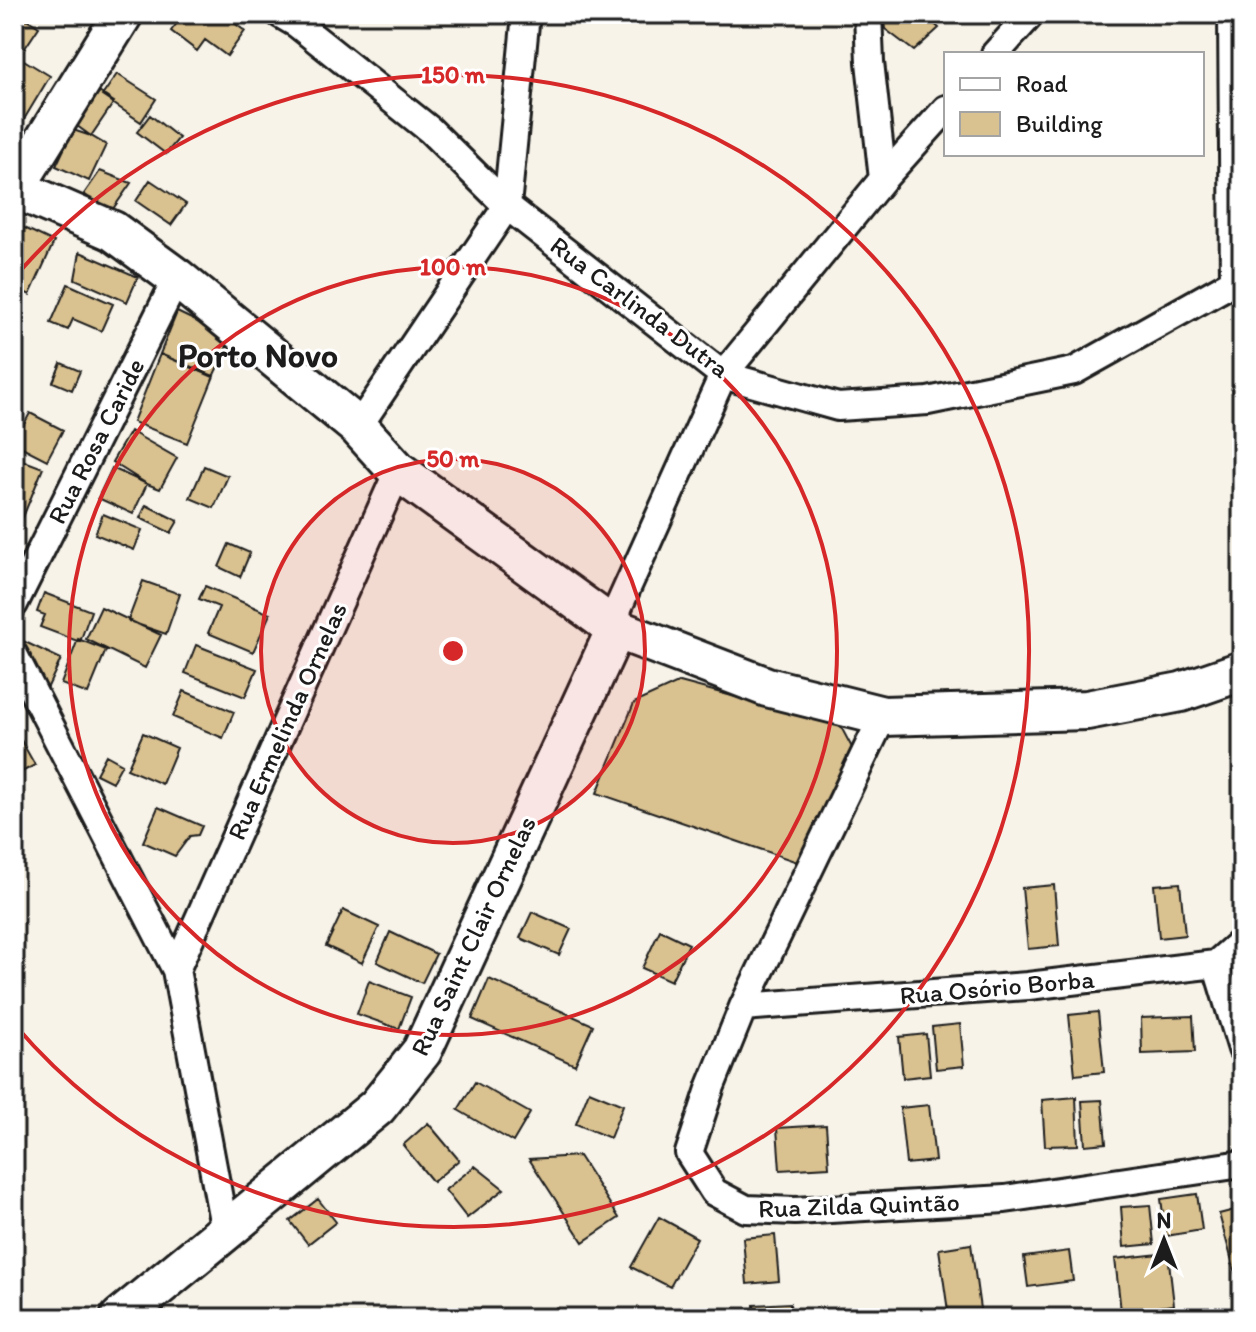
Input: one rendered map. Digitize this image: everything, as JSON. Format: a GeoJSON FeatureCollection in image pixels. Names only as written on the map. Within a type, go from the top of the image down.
{"type":"FeatureCollection","features":[{"type":"Feature","properties":{"kind":"main road"},"geometry":{"type":"LineString","coordinates":[[123,14],[14,188],[113,231],[177,278],[358,427],[398,471],[616,629],[767,687],[883,716],[1087,710],[1181,692],[1242,671]]}},
{"type":"Feature","properties":{"kind":"main road","name":"Rua Saint Clair Ornelas"},"geometry":{"type":"LineString","coordinates":[[120,1318],[377,1107],[422,1051],[616,629]]}},
{"type":"Feature","properties":{"kind":"street","name":"Rua Carlinda Dutra"},"geometry":{"type":"LineString","coordinates":[[280,14],[297,24],[430,130],[507,206],[723,375],[838,407],[928,401],[1074,371],[1238,280]]}},
{"type":"Feature","properties":{"kind":"street"},"geometry":{"type":"LineString","coordinates":[[358,427],[507,206],[526,14]]}},
{"type":"Feature","properties":{"kind":"street"},"geometry":{"type":"LineString","coordinates":[[868,14],[883,179]]}},
{"type":"Feature","properties":{"kind":"street"},"geometry":{"type":"LineString","coordinates":[[997,52],[1031,14]]}},
{"type":"Feature","properties":{"kind":"street"},"geometry":{"type":"LineString","coordinates":[[1232,14],[1238,280]]}},
{"type":"Feature","properties":{"kind":"street"},"geometry":{"type":"LineString","coordinates":[[616,629],[618,608],[723,375],[883,179],[944,111]]}},
{"type":"Feature","properties":{"kind":"street","name":"Rua Rosa Caride"},"geometry":{"type":"LineString","coordinates":[[14,604],[177,278]]}},
{"type":"Feature","properties":{"kind":"street","name":"Rua Ermelinda Ornelas"},"geometry":{"type":"LineString","coordinates":[[176,970],[398,471]]}},
{"type":"Feature","properties":{"kind":"street"},"geometry":{"type":"LineString","coordinates":[[14,655],[176,970],[225,1231]]}},
{"type":"Feature","properties":{"kind":"street","name":"Rua Zilda Quintão"},"geometry":{"type":"LineString","coordinates":[[883,716],[743,1007],[711,1086],[689,1153],[714,1192],[746,1209],[795,1211],[1005,1199],[1242,1164]]}},
{"type":"Feature","properties":{"kind":"street"},"geometry":{"type":"LineString","coordinates":[[1242,941],[1216,964],[1242,1049]]}},
{"type":"Feature","properties":{"kind":"street","name":"Rua Osório Borba"},"geometry":{"type":"LineString","coordinates":[[743,1007],[1028,986],[1216,964]]}},
{"type":"Feature","properties":{"kind":"building"},"geometry":{"type":"Polygon","coordinates":[[[184,14],[222,14],[245,31],[227,56],[205,40],[197,51],[171,31],[184,14]]]}},
{"type":"Feature","properties":{"kind":"building"},"geometry":{"type":"Polygon","coordinates":[[[883,14],[923,14],[939,28],[914,51],[885,29],[883,14]]]}},
{"type":"Feature","properties":{"kind":"building"},"geometry":{"type":"Polygon","coordinates":[[[25,18],[39,27],[21,54],[14,49],[14,35],[25,18]]]}},
{"type":"Feature","properties":{"kind":"building"},"geometry":{"type":"Polygon","coordinates":[[[14,54],[50,76],[14,136],[14,54]]]}},
{"type":"Feature","properties":{"kind":"building"},"geometry":{"type":"Polygon","coordinates":[[[117,74],[156,99],[141,122],[102,96],[117,74]]]}},
{"type":"Feature","properties":{"kind":"building"},"geometry":{"type":"Polygon","coordinates":[[[96,90],[114,102],[91,136],[73,123],[96,90]]]}},
{"type":"Feature","properties":{"kind":"building"},"geometry":{"type":"Polygon","coordinates":[[[150,115],[179,138],[166,154],[137,132],[150,115]]]}},
{"type":"Feature","properties":{"kind":"building"},"geometry":{"type":"Polygon","coordinates":[[[73,130],[106,145],[89,181],[56,166],[73,130]]]}},
{"type":"Feature","properties":{"kind":"building"},"geometry":{"type":"Polygon","coordinates":[[[100,171],[131,183],[110,213],[84,194],[100,171]]]}},
{"type":"Feature","properties":{"kind":"building"},"geometry":{"type":"Polygon","coordinates":[[[150,180],[186,204],[171,225],[136,201],[150,180]]]}},
{"type":"Feature","properties":{"kind":"building"},"geometry":{"type":"Polygon","coordinates":[[[14,223],[54,242],[30,295],[14,287],[14,223]]]}},
{"type":"Feature","properties":{"kind":"building"},"geometry":{"type":"Polygon","coordinates":[[[80,252],[138,277],[127,302],[75,279],[80,252]]]}},
{"type":"Feature","properties":{"kind":"building"},"geometry":{"type":"Polygon","coordinates":[[[68,284],[113,304],[101,331],[73,319],[68,330],[51,323],[68,284]]]}},
{"type":"Feature","properties":{"kind":"building"},"geometry":{"type":"Polygon","coordinates":[[[177,312],[231,338],[213,377],[160,354],[177,312]]]}},
{"type":"Feature","properties":{"kind":"building"},"geometry":{"type":"Polygon","coordinates":[[[160,354],[214,376],[187,443],[133,422],[160,354]]]}},
{"type":"Feature","properties":{"kind":"building"},"geometry":{"type":"Polygon","coordinates":[[[61,363],[80,371],[72,390],[53,382],[61,363]]]}},
{"type":"Feature","properties":{"kind":"building"},"geometry":{"type":"Polygon","coordinates":[[[30,413],[63,430],[47,460],[14,443],[30,413]]]}},
{"type":"Feature","properties":{"kind":"building"},"geometry":{"type":"Polygon","coordinates":[[[130,431],[177,458],[160,489],[112,462],[130,431]]]}},
{"type":"Feature","properties":{"kind":"building"},"geometry":{"type":"Polygon","coordinates":[[[14,457],[43,468],[14,539],[14,457]]]}},
{"type":"Feature","properties":{"kind":"building"},"geometry":{"type":"Polygon","coordinates":[[[204,466],[228,476],[214,508],[190,498],[204,466]]]}},
{"type":"Feature","properties":{"kind":"building"},"geometry":{"type":"Polygon","coordinates":[[[112,468],[147,484],[133,514],[98,498],[112,468]]]}},
{"type":"Feature","properties":{"kind":"building"},"geometry":{"type":"Polygon","coordinates":[[[146,505],[178,521],[171,533],[140,518],[146,505]]]}},
{"type":"Feature","properties":{"kind":"building"},"geometry":{"type":"Polygon","coordinates":[[[103,514],[142,530],[134,550],[95,534],[103,514]]]}},
{"type":"Feature","properties":{"kind":"building"},"geometry":{"type":"Polygon","coordinates":[[[229,544],[250,553],[240,577],[219,567],[229,544]]]}},
{"type":"Feature","properties":{"kind":"building"},"geometry":{"type":"Polygon","coordinates":[[[143,581],[180,594],[166,634],[128,621],[143,581]]]}},
{"type":"Feature","properties":{"kind":"building"},"geometry":{"type":"Polygon","coordinates":[[[205,586],[270,614],[253,652],[208,633],[219,607],[199,599],[205,586]]]}},
{"type":"Feature","properties":{"kind":"building"},"geometry":{"type":"Polygon","coordinates":[[[44,593],[91,611],[80,642],[40,627],[45,615],[37,612],[44,593]]]}},
{"type":"Feature","properties":{"kind":"building"},"geometry":{"type":"Polygon","coordinates":[[[101,607],[161,635],[145,668],[86,639],[101,607]]]}},
{"type":"Feature","properties":{"kind":"building"},"geometry":{"type":"Polygon","coordinates":[[[78,639],[106,650],[88,694],[61,684],[78,639]]]}},
{"type":"Feature","properties":{"kind":"building"},"geometry":{"type":"Polygon","coordinates":[[[23,641],[61,659],[46,691],[14,660],[23,641]]]}},
{"type":"Feature","properties":{"kind":"building"},"geometry":{"type":"Polygon","coordinates":[[[196,645],[257,669],[245,697],[185,673],[196,645]]]}},
{"type":"Feature","properties":{"kind":"building"},"geometry":{"type":"Polygon","coordinates":[[[680,682],[840,725],[857,757],[806,865],[597,793],[634,703],[680,682]]]}},
{"type":"Feature","properties":{"kind":"building"},"geometry":{"type":"Polygon","coordinates":[[[184,691],[234,712],[223,738],[173,717],[184,691]]]}},
{"type":"Feature","properties":{"kind":"building"},"geometry":{"type":"Polygon","coordinates":[[[14,728],[35,765],[14,776],[14,728]]]}},
{"type":"Feature","properties":{"kind":"building"},"geometry":{"type":"Polygon","coordinates":[[[143,733],[177,748],[162,784],[127,769],[143,733]]]}},
{"type":"Feature","properties":{"kind":"building"},"geometry":{"type":"Polygon","coordinates":[[[106,755],[122,764],[112,782],[96,774],[106,755]]]}},
{"type":"Feature","properties":{"kind":"building"},"geometry":{"type":"Polygon","coordinates":[[[158,807],[202,826],[198,835],[190,836],[175,856],[143,842],[158,807]]]}},
{"type":"Feature","properties":{"kind":"building"},"geometry":{"type":"Polygon","coordinates":[[[1180,883],[1185,935],[1159,938],[1154,885],[1180,883]]]}},
{"type":"Feature","properties":{"kind":"building"},"geometry":{"type":"Polygon","coordinates":[[[1054,885],[1059,946],[1028,949],[1022,888],[1054,885]]]}},
{"type":"Feature","properties":{"kind":"building"},"geometry":{"type":"Polygon","coordinates":[[[343,910],[379,927],[362,963],[326,946],[343,910]]]}},
{"type":"Feature","properties":{"kind":"building"},"geometry":{"type":"Polygon","coordinates":[[[532,912],[571,929],[559,955],[520,938],[532,912]]]}},
{"type":"Feature","properties":{"kind":"building"},"geometry":{"type":"Polygon","coordinates":[[[660,930],[689,944],[671,981],[642,968],[660,930]]]}},
{"type":"Feature","properties":{"kind":"building"},"geometry":{"type":"Polygon","coordinates":[[[390,932],[436,954],[422,983],[377,962],[390,932]]]}},
{"type":"Feature","properties":{"kind":"building"},"geometry":{"type":"Polygon","coordinates":[[[489,979],[593,1025],[575,1065],[472,1019],[489,979]]]}},
{"type":"Feature","properties":{"kind":"building"},"geometry":{"type":"Polygon","coordinates":[[[369,981],[411,997],[399,1029],[357,1014],[369,981]]]}},
{"type":"Feature","properties":{"kind":"building"},"geometry":{"type":"Polygon","coordinates":[[[1098,1012],[1104,1072],[1075,1075],[1069,1015],[1098,1012]]]}},
{"type":"Feature","properties":{"kind":"building"},"geometry":{"type":"Polygon","coordinates":[[[1193,1016],[1195,1052],[1142,1054],[1141,1018],[1193,1016]]]}},
{"type":"Feature","properties":{"kind":"building"},"geometry":{"type":"Polygon","coordinates":[[[960,1024],[964,1066],[936,1069],[932,1027],[960,1024]]]}},
{"type":"Feature","properties":{"kind":"building"},"geometry":{"type":"Polygon","coordinates":[[[926,1034],[930,1075],[903,1078],[899,1037],[926,1034]]]}},
{"type":"Feature","properties":{"kind":"building"},"geometry":{"type":"Polygon","coordinates":[[[475,1082],[530,1113],[513,1142],[458,1110],[475,1082]]]}},
{"type":"Feature","properties":{"kind":"building"},"geometry":{"type":"Polygon","coordinates":[[[589,1091],[623,1105],[610,1138],[576,1124],[589,1091]]]}},
{"type":"Feature","properties":{"kind":"building"},"geometry":{"type":"Polygon","coordinates":[[[1076,1097],[1078,1145],[1045,1146],[1042,1100],[1076,1097]]]}},
{"type":"Feature","properties":{"kind":"building"},"geometry":{"type":"Polygon","coordinates":[[[1102,1100],[1106,1143],[1085,1145],[1082,1101],[1102,1100]]]}},
{"type":"Feature","properties":{"kind":"building"},"geometry":{"type":"Polygon","coordinates":[[[929,1105],[935,1161],[906,1164],[900,1108],[929,1105]]]}},
{"type":"Feature","properties":{"kind":"building"},"geometry":{"type":"Polygon","coordinates":[[[428,1123],[459,1160],[433,1182],[403,1145],[428,1123]]]}},
{"type":"Feature","properties":{"kind":"building"},"geometry":{"type":"Polygon","coordinates":[[[826,1125],[829,1167],[780,1170],[777,1128],[826,1125]]]}},
{"type":"Feature","properties":{"kind":"building"},"geometry":{"type":"Polygon","coordinates":[[[579,1156],[619,1218],[583,1242],[529,1159],[579,1156]]]}},
{"type":"Feature","properties":{"kind":"building"},"geometry":{"type":"Polygon","coordinates":[[[475,1166],[504,1189],[467,1218],[445,1190],[475,1166]]]}},
{"type":"Feature","properties":{"kind":"building"},"geometry":{"type":"Polygon","coordinates":[[[1197,1194],[1202,1230],[1166,1236],[1161,1199],[1197,1194]]]}},
{"type":"Feature","properties":{"kind":"building"},"geometry":{"type":"Polygon","coordinates":[[[318,1199],[336,1222],[308,1244],[290,1221],[318,1199]]]}},
{"type":"Feature","properties":{"kind":"building"},"geometry":{"type":"Polygon","coordinates":[[[1150,1205],[1154,1244],[1124,1247],[1121,1207],[1150,1205]]]}},
{"type":"Feature","properties":{"kind":"building"},"geometry":{"type":"Polygon","coordinates":[[[1242,1208],[1242,1278],[1237,1279],[1219,1214],[1242,1208]]]}},
{"type":"Feature","properties":{"kind":"building"},"geometry":{"type":"Polygon","coordinates":[[[659,1217],[697,1238],[670,1287],[631,1267],[659,1217]]]}},
{"type":"Feature","properties":{"kind":"building"},"geometry":{"type":"Polygon","coordinates":[[[775,1235],[779,1281],[747,1284],[743,1238],[775,1235]]]}},
{"type":"Feature","properties":{"kind":"building"},"geometry":{"type":"Polygon","coordinates":[[[971,1244],[981,1316],[949,1318],[939,1249],[971,1244]]]}},
{"type":"Feature","properties":{"kind":"building"},"geometry":{"type":"Polygon","coordinates":[[[1069,1251],[1073,1281],[1028,1287],[1024,1257],[1069,1251]]]}},
{"type":"Feature","properties":{"kind":"building"},"geometry":{"type":"Polygon","coordinates":[[[1168,1253],[1174,1305],[1121,1311],[1115,1259],[1168,1253]]]}},
{"type":"Feature","properties":{"kind":"building"},"geometry":{"type":"Polygon","coordinates":[[[790,1303],[791,1318],[755,1318],[754,1305],[790,1303]]]}},
{"type":"Feature","properties":{"kind":"district","name":"Porto Novo"},"geometry":{"type":"Point","coordinates":[258,355]}}]}
